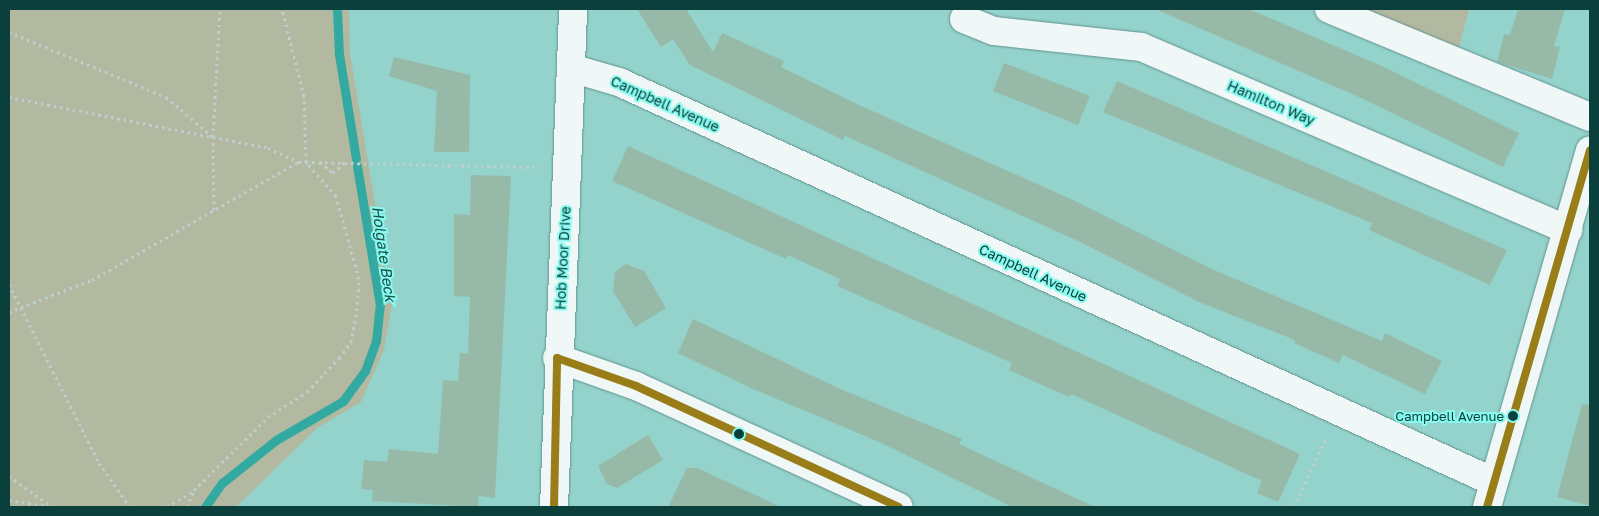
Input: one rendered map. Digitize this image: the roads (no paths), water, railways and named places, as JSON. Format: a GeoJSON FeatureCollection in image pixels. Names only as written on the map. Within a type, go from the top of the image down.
{"type":"FeatureCollection","features":[{"type":"Feature","properties":{"kind":"street","name":"Hob Moor Drive"},"geometry":{"type":"LineString","coordinates":[[554,507],[557,358],[568,168],[573,9]]}},
{"type":"Feature","properties":{"kind":"street"},"geometry":{"type":"LineString","coordinates":[[1329,9],[1590,117]]}},
{"type":"Feature","properties":{"kind":"street","name":"Hamilton Way"},"geometry":{"type":"LineString","coordinates":[[964,19],[994,31],[1141,47],[1568,230]]}},
{"type":"Feature","properties":{"kind":"street","name":"Campbell Avenue"},"geometry":{"type":"LineString","coordinates":[[571,68],[619,82],[1338,413],[1490,495]]}},
{"type":"Feature","properties":{"kind":"street"},"geometry":{"type":"LineString","coordinates":[[1490,495],[1590,151]]}},
{"type":"Feature","properties":{"kind":"street"},"geometry":{"type":"LineString","coordinates":[[557,358],[636,386],[899,507]]}},
{"type":"Feature","properties":{"kind":"waterway","name":"Holgate Beck"},"geometry":{"type":"LineString","coordinates":[[337,9],[339,54],[356,159]]}},
{"type":"Feature","properties":{"kind":"waterway","name":"Holgate Beck"},"geometry":{"type":"LineString","coordinates":[[205,507],[222,483],[276,440],[343,401],[365,371],[376,341],[380,305],[357,166]]}},
{"type":"Feature","properties":{"kind":"place","name":"Campbell Avenue"},"geometry":{"type":"Point","coordinates":[1513,416]}}]}
